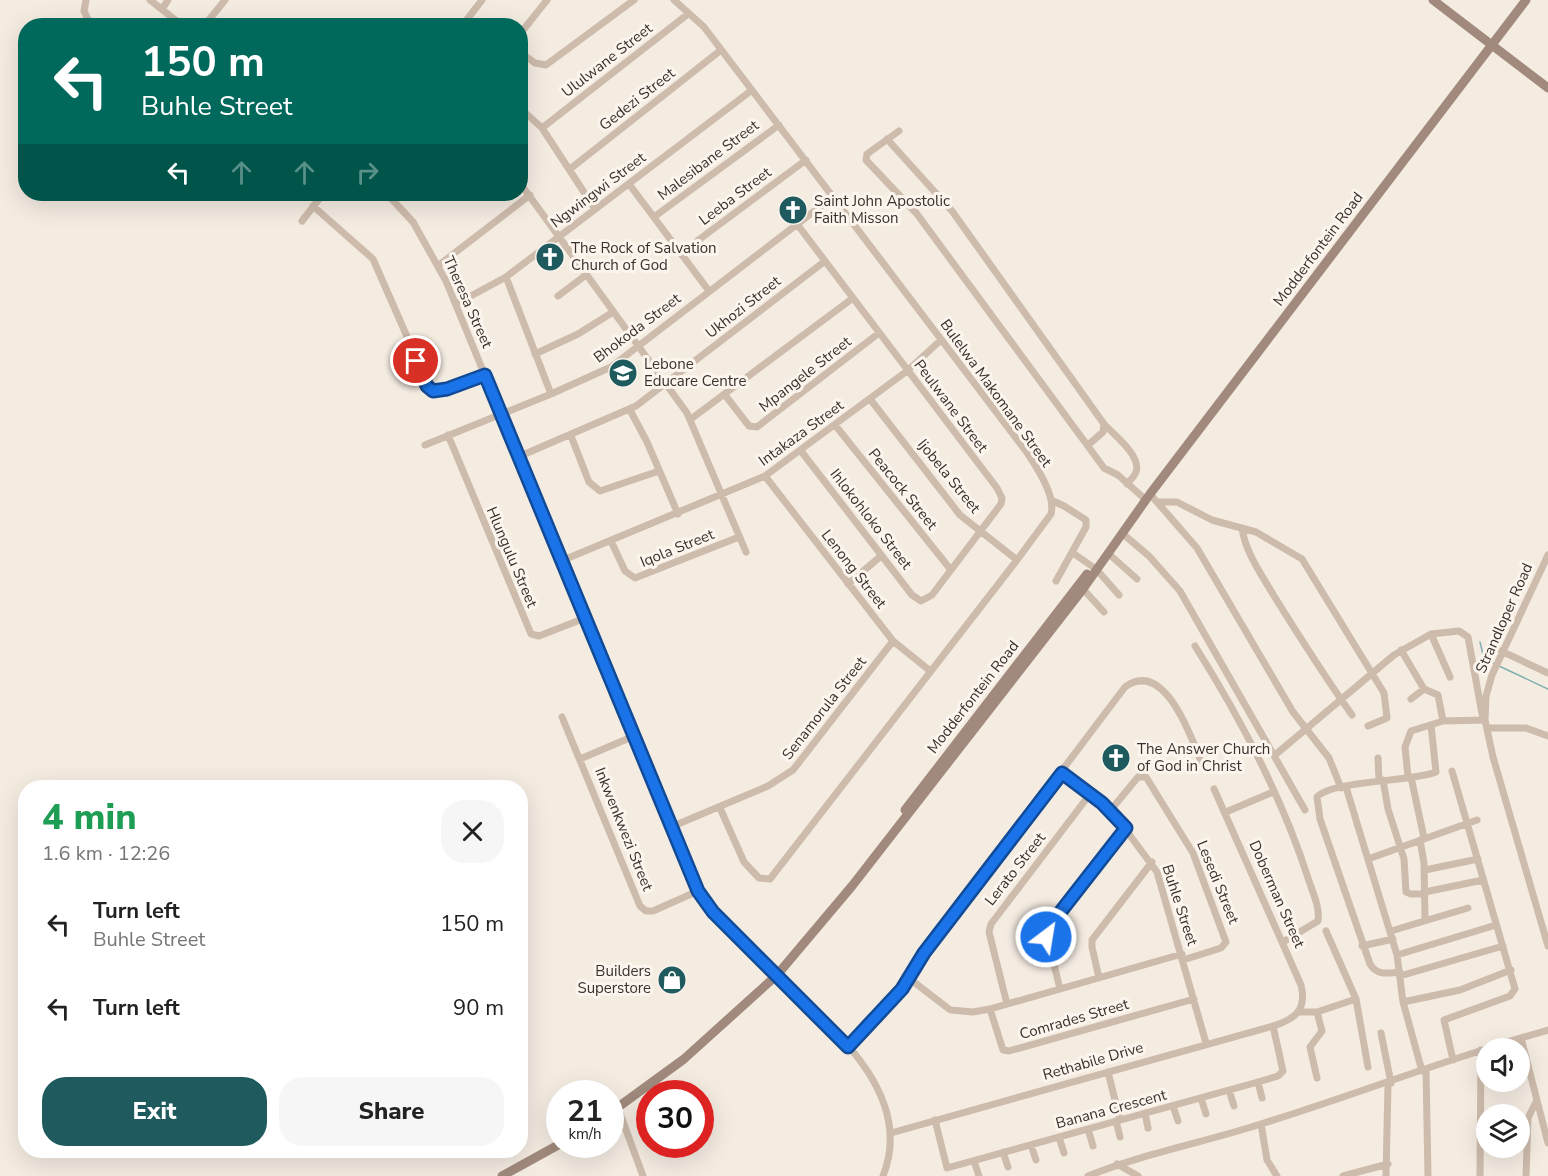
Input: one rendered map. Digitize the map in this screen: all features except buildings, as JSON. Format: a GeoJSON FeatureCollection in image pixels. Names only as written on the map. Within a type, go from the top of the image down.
{"type":"FeatureCollection","features":[{"type":"Feature","properties":{"kind":"main road"},"geometry":{"type":"LineString","coordinates":[[1433,0],[1548,88]]}},
{"type":"Feature","properties":{"kind":"main road","name":"Modderfontein Road"},"geometry":{"type":"LineString","coordinates":[[840,898],[849,883],[1095,569],[1526,0]]}},
{"type":"Feature","properties":{"kind":"main road","name":"Modderfontein Road"},"geometry":{"type":"LineString","coordinates":[[624,1104],[684,1059],[777,975],[930,788],[1083,589],[1134,517]]}},
{"type":"Feature","properties":{"kind":"main road"},"geometry":{"type":"LineString","coordinates":[[502,1176],[546,1152]]}},
{"type":"Feature","properties":{"kind":"street"},"geometry":{"type":"LineString","coordinates":[[86,0],[86,18]]}},
{"type":"Feature","properties":{"kind":"street"},"geometry":{"type":"LineString","coordinates":[[150,0],[173,18]]}},
{"type":"Feature","properties":{"kind":"street"},"geometry":{"type":"LineString","coordinates":[[162,9],[168,0]]}},
{"type":"Feature","properties":{"kind":"street"},"geometry":{"type":"LineString","coordinates":[[210,18],[225,0]]}},
{"type":"Feature","properties":{"kind":"street"},"geometry":{"type":"LineString","coordinates":[[468,18],[482,0]]}},
{"type":"Feature","properties":{"kind":"street"},"geometry":{"type":"LineString","coordinates":[[528,24],[547,0]]}},
{"type":"Feature","properties":{"kind":"street"},"geometry":{"type":"LineString","coordinates":[[528,58],[536,63],[546,65],[634,0]]}},
{"type":"Feature","properties":{"kind":"street","name":"Bulelwa Makomane Street"},"geometry":{"type":"LineString","coordinates":[[674,0],[699,22],[834,196],[1028,454],[1051,501]]}},
{"type":"Feature","properties":{"kind":"street","name":"Ululwane Street"},"geometry":{"type":"LineString","coordinates":[[542,128],[688,14]]}},
{"type":"Feature","properties":{"kind":"street","name":"Gedezi Street"},"geometry":{"type":"LineString","coordinates":[[570,169],[721,50]]}},
{"type":"Feature","properties":{"kind":"street","name":"Ngwingwi Street"},"geometry":{"type":"LineString","coordinates":[[456,304],[506,277],[752,90]]}},
{"type":"Feature","properties":{"kind":"street"},"geometry":{"type":"LineString","coordinates":[[528,115],[542,128],[595,209]]}},
{"type":"Feature","properties":{"kind":"street","name":"Malesibane Street"},"geometry":{"type":"LineString","coordinates":[[654,218],[779,125]]}},
{"type":"Feature","properties":{"kind":"street"},"geometry":{"type":"LineString","coordinates":[[899,131],[867,154],[866,160],[917,214],[1104,468],[1148,497],[1160,502],[1177,502],[1212,520],[1263,536],[1302,559],[1384,693],[1388,715],[1385,719],[1368,726]]}},
{"type":"Feature","properties":{"kind":"street"},"geometry":{"type":"LineString","coordinates":[[887,139],[952,211],[1104,424],[1128,450],[1137,465],[1136,472],[1127,484]]}},
{"type":"Feature","properties":{"kind":"street","name":"Leeba Street"},"geometry":{"type":"LineString","coordinates":[[681,253],[806,160]]}},
{"type":"Feature","properties":{"kind":"street"},"geometry":{"type":"LineString","coordinates":[[628,184],[709,291]]}},
{"type":"Feature","properties":{"kind":"street"},"geometry":{"type":"LineString","coordinates":[[528,193],[691,419],[746,552]]}},
{"type":"Feature","properties":{"kind":"street","name":"Bhokoda Street"},"geometry":{"type":"LineString","coordinates":[[501,414],[600,373],[638,347],[834,196]]}},
{"type":"Feature","properties":{"kind":"street"},"geometry":{"type":"LineString","coordinates":[[302,221],[317,201]]}},
{"type":"Feature","properties":{"kind":"street","name":"Theresa Street"},"geometry":{"type":"LineString","coordinates":[[394,201],[413,222],[439,265],[698,891],[713,912],[848,1047],[874,1084],[886,1110],[891,1133]]}},
{"type":"Feature","properties":{"kind":"street"},"geometry":{"type":"LineString","coordinates":[[439,265],[522,201]]}},
{"type":"Feature","properties":{"kind":"street"},"geometry":{"type":"LineString","coordinates":[[313,206],[373,259],[430,389],[442,391],[485,375]]}},
{"type":"Feature","properties":{"kind":"street","name":"Peulwane Street"},"geometry":{"type":"LineString","coordinates":[[797,224],[1000,493],[1001,504],[929,598],[921,601]]}},
{"type":"Feature","properties":{"kind":"street","name":"Ukhozi Street"},"geometry":{"type":"LineString","coordinates":[[518,457],[630,410],[825,261]]}},
{"type":"Feature","properties":{"kind":"street"},"geometry":{"type":"LineString","coordinates":[[558,296],[586,275]]}},
{"type":"Feature","properties":{"kind":"street"},"geometry":{"type":"LineString","coordinates":[[506,277],[551,394]]}},
{"type":"Feature","properties":{"kind":"street"},"geometry":{"type":"LineString","coordinates":[[691,419],[853,298]]}},
{"type":"Feature","properties":{"kind":"street"},"geometry":{"type":"LineString","coordinates":[[535,354],[585,330],[613,312]]}},
{"type":"Feature","properties":{"kind":"street","name":"Mpangele Street"},"geometry":{"type":"LineString","coordinates":[[725,395],[748,426],[757,427],[879,333]]}},
{"type":"Feature","properties":{"kind":"street","name":"Intakaza Street"},"geometry":{"type":"LineString","coordinates":[[561,561],[765,476],[907,371],[941,340]]}},
{"type":"Feature","properties":{"kind":"street","name":"Ijobela Street"},"geometry":{"type":"LineString","coordinates":[[870,399],[954,508],[980,532],[1017,560]]}},
{"type":"Feature","properties":{"kind":"street"},"geometry":{"type":"LineString","coordinates":[[630,410],[678,514]]}},
{"type":"Feature","properties":{"kind":"street"},"geometry":{"type":"LineString","coordinates":[[425,445],[501,414]]}},
{"type":"Feature","properties":{"kind":"street"},"geometry":{"type":"LineString","coordinates":[[1088,445],[1103,432],[1104,424]]}},
{"type":"Feature","properties":{"kind":"street","name":"Peacock Street"},"geometry":{"type":"LineString","coordinates":[[835,425],[951,570]]}},
{"type":"Feature","properties":{"kind":"street","name":"Hlungulu Street"},"geometry":{"type":"LineString","coordinates":[[448,435],[531,634],[539,636],[585,618]]}},
{"type":"Feature","properties":{"kind":"street"},"geometry":{"type":"LineString","coordinates":[[571,436],[589,482],[600,491],[659,471]]}},
{"type":"Feature","properties":{"kind":"street","name":"Ihlokohloko Street"},"geometry":{"type":"LineString","coordinates":[[801,451],[912,595],[921,601]]}},
{"type":"Feature","properties":{"kind":"street","name":"Lenong Street"},"geometry":{"type":"LineString","coordinates":[[765,476],[893,641],[929,670]]}},
{"type":"Feature","properties":{"kind":"street"},"geometry":{"type":"LineString","coordinates":[[720,808],[744,862],[759,878],[770,879],[929,670],[1017,560],[1051,514],[1051,501],[1062,504],[1086,520],[1086,527],[1056,581]]}},
{"type":"Feature","properties":{"kind":"street"},"geometry":{"type":"LineString","coordinates":[[1160,502],[1197,548],[1306,730],[1329,758],[1343,788],[1392,935],[1403,1002],[1424,1071],[1428,1176]]}},
{"type":"Feature","properties":{"kind":"street"},"geometry":{"type":"LineString","coordinates":[[1242,528],[1247,546],[1260,571],[1352,715]]}},
{"type":"Feature","properties":{"kind":"street"},"geometry":{"type":"LineString","coordinates":[[1124,534],[1149,556],[1180,591],[1305,810]]}},
{"type":"Feature","properties":{"kind":"street","name":"Iqola Street"},"geometry":{"type":"LineString","coordinates":[[611,541],[625,571],[635,578],[739,537]]}},
{"type":"Feature","properties":{"kind":"street"},"geometry":{"type":"LineString","coordinates":[[1073,553],[1095,569],[1119,596]]}},
{"type":"Feature","properties":{"kind":"street"},"geometry":{"type":"LineString","coordinates":[[1109,554],[1137,579]]}},
{"type":"Feature","properties":{"kind":"street","name":"Strandloper Road"},"geometry":{"type":"LineString","coordinates":[[1548,555],[1501,651],[1488,688],[1484,720],[1548,946]]}},
{"type":"Feature","properties":{"kind":"street"},"geometry":{"type":"LineString","coordinates":[[848,584],[881,556]]}},
{"type":"Feature","properties":{"kind":"street"},"geometry":{"type":"LineString","coordinates":[[1083,589],[1104,612]]}},
{"type":"Feature","properties":{"kind":"street"},"geometry":{"type":"LineString","coordinates":[[1275,755],[1371,672],[1401,650],[1431,634],[1460,631],[1466,634],[1484,720],[1443,722],[1414,729],[1407,736],[1405,747],[1422,839],[1425,870],[1425,919]]}},
{"type":"Feature","properties":{"kind":"street"},"geometry":{"type":"LineString","coordinates":[[1431,634],[1450,677]]}},
{"type":"Feature","properties":{"kind":"street","name":"Senamorula Street"},"geometry":{"type":"LineString","coordinates":[[670,827],[768,786],[794,770],[893,641]]}},
{"type":"Feature","properties":{"kind":"street"},"geometry":{"type":"LineString","coordinates":[[1195,646],[1228,700],[1273,792],[1304,864],[1318,915],[1315,924],[1284,942]]}},
{"type":"Feature","properties":{"kind":"street"},"geometry":{"type":"LineString","coordinates":[[1401,650],[1424,689],[1438,695],[1443,722]]}},
{"type":"Feature","properties":{"kind":"street"},"geometry":{"type":"LineString","coordinates":[[1501,651],[1548,673]]}},
{"type":"Feature","properties":{"kind":"street"},"geometry":{"type":"LineString","coordinates":[[848,1047],[910,979],[924,953],[1122,692],[1135,682],[1153,684],[1172,700],[1202,764]]}},
{"type":"Feature","properties":{"kind":"street"},"geometry":{"type":"LineString","coordinates":[[1411,699],[1424,689]]}},
{"type":"Feature","properties":{"kind":"street"},"geometry":{"type":"LineString","coordinates":[[562,717],[580,759]]}},
{"type":"Feature","properties":{"kind":"street"},"geometry":{"type":"LineString","coordinates":[[1431,725],[1436,772],[1343,788],[1320,794],[1316,801],[1362,946],[1373,970],[1380,973],[1400,974],[1503,946]]}},
{"type":"Feature","properties":{"kind":"street"},"geometry":{"type":"LineString","coordinates":[[1487,728],[1526,728],[1548,736]]}},
{"type":"Feature","properties":{"kind":"street","name":"Inkwenkwezi Street"},"geometry":{"type":"LineString","coordinates":[[634,736],[580,759],[643,909],[653,911],[698,891]]}},
{"type":"Feature","properties":{"kind":"street"},"geometry":{"type":"LineString","coordinates":[[1378,758],[1388,809],[1404,864],[1406,892],[1425,893],[1483,880]]}},
{"type":"Feature","properties":{"kind":"street"},"geometry":{"type":"LineString","coordinates":[[1452,771],[1515,989],[1513,994],[1444,1020],[1453,1060]]}},
{"type":"Feature","properties":{"kind":"street","name":"Buhle Street"},"geometry":{"type":"LineString","coordinates":[[1062,773],[1110,811],[1152,862],[1162,885],[1206,1043]]}},
{"type":"Feature","properties":{"kind":"street","name":"Lesedi Street"},"geometry":{"type":"LineString","coordinates":[[1110,811],[1138,777],[1146,777],[1193,853],[1226,942],[1218,950],[1182,957]]}},
{"type":"Feature","properties":{"kind":"street","name":"Doberman Street"},"geometry":{"type":"LineString","coordinates":[[1214,789],[1284,942],[1304,996],[1300,1012]]}},
{"type":"Feature","properties":{"kind":"street"},"geometry":{"type":"LineString","coordinates":[[1226,812],[1273,792]]}},
{"type":"Feature","properties":{"kind":"street","name":"Lerato Street"},"geometry":{"type":"LineString","coordinates":[[1007,1004],[989,928],[1090,794]]}},
{"type":"Feature","properties":{"kind":"street"},"geometry":{"type":"LineString","coordinates":[[1368,859],[1477,820]]}},
{"type":"Feature","properties":{"kind":"street"},"geometry":{"type":"LineString","coordinates":[[1060,989],[1046,932],[1126,828]]}},
{"type":"Feature","properties":{"kind":"street"},"geometry":{"type":"LineString","coordinates":[[1425,870],[1478,859]]}},
{"type":"Feature","properties":{"kind":"street"},"geometry":{"type":"LineString","coordinates":[[1099,978],[1092,940],[1152,862]]}},
{"type":"Feature","properties":{"kind":"street"},"geometry":{"type":"LineString","coordinates":[[1362,946],[1420,924],[1425,919],[1468,908]]}},
{"type":"Feature","properties":{"kind":"street"},"geometry":{"type":"LineString","coordinates":[[1397,955],[1496,926]]}},
{"type":"Feature","properties":{"kind":"street"},"geometry":{"type":"LineString","coordinates":[[1326,931],[1356,999],[1368,1067]]}},
{"type":"Feature","properties":{"kind":"street"},"geometry":{"type":"LineString","coordinates":[[910,979],[950,1009],[973,1012],[1182,957]]}},
{"type":"Feature","properties":{"kind":"street"},"geometry":{"type":"LineString","coordinates":[[1403,1002],[1454,992],[1511,970]]}},
{"type":"Feature","properties":{"kind":"street","name":"Comrades Street"},"geometry":{"type":"LineString","coordinates":[[990,1009],[1000,1045],[1004,1050],[1009,1051],[1194,999]]}},
{"type":"Feature","properties":{"kind":"street"},"geometry":{"type":"LineString","coordinates":[[1300,1012],[1317,1012],[1356,999]]}},
{"type":"Feature","properties":{"kind":"street","name":"Rethabile Drive"},"geometry":{"type":"LineString","coordinates":[[891,1133],[1273,1026],[1288,1021],[1300,1012]]}},
{"type":"Feature","properties":{"kind":"street"},"geometry":{"type":"LineString","coordinates":[[1317,1012],[1322,1031],[1310,1047],[1317,1078]]}},
{"type":"Feature","properties":{"kind":"street","name":"Banana Crescent"},"geometry":{"type":"LineString","coordinates":[[947,1168],[1278,1076],[1283,1071],[1273,1026]]}},
{"type":"Feature","properties":{"kind":"street"},"geometry":{"type":"LineString","coordinates":[[1521,1038],[1548,1030]]}},
{"type":"Feature","properties":{"kind":"street"},"geometry":{"type":"LineString","coordinates":[[1381,1033],[1389,1083],[1386,1176]]}},
{"type":"Feature","properties":{"kind":"street"},"geometry":{"type":"LineString","coordinates":[[1088,1176],[1117,1164],[1261,1124],[1476,1052]]}},
{"type":"Feature","properties":{"kind":"street"},"geometry":{"type":"LineString","coordinates":[[1108,1072],[1120,1137]]}},
{"type":"Feature","properties":{"kind":"street"},"geometry":{"type":"LineString","coordinates":[[1530,1076],[1548,1143]]}},
{"type":"Feature","properties":{"kind":"street"},"geometry":{"type":"LineString","coordinates":[[1258,1082],[1262,1098]]}},
{"type":"Feature","properties":{"kind":"street"},"geometry":{"type":"LineString","coordinates":[[1229,1090],[1234,1106]]}},
{"type":"Feature","properties":{"kind":"street"},"geometry":{"type":"LineString","coordinates":[[1480,1176],[1483,1092]]}},
{"type":"Feature","properties":{"kind":"street"},"geometry":{"type":"LineString","coordinates":[[1201,1098],[1206,1114]]}},
{"type":"Feature","properties":{"kind":"street"},"geometry":{"type":"LineString","coordinates":[[1526,1176],[1528,1118],[1536,1102]]}},
{"type":"Feature","properties":{"kind":"street"},"geometry":{"type":"LineString","coordinates":[[1173,1106],[1178,1121]]}},
{"type":"Feature","properties":{"kind":"street"},"geometry":{"type":"LineString","coordinates":[[1144,1113],[1148,1128]]}},
{"type":"Feature","properties":{"kind":"street"},"geometry":{"type":"LineString","coordinates":[[935,1120],[949,1176]]}},
{"type":"Feature","properties":{"kind":"street"},"geometry":{"type":"LineString","coordinates":[[1261,1124],[1267,1160],[1277,1176]]}},
{"type":"Feature","properties":{"kind":"street"},"geometry":{"type":"LineString","coordinates":[[1088,1129],[1093,1146]]}},
{"type":"Feature","properties":{"kind":"street"},"geometry":{"type":"LineString","coordinates":[[624,1133],[643,1176]]}},
{"type":"Feature","properties":{"kind":"street"},"geometry":{"type":"LineString","coordinates":[[883,1176],[889,1157],[891,1133]]}},
{"type":"Feature","properties":{"kind":"street"},"geometry":{"type":"LineString","coordinates":[[1059,1137],[1064,1153]]}},
{"type":"Feature","properties":{"kind":"street"},"geometry":{"type":"LineString","coordinates":[[1031,1145],[1035,1160]]}},
{"type":"Feature","properties":{"kind":"street"},"geometry":{"type":"LineString","coordinates":[[1004,1152],[1008,1167]]}},
{"type":"Feature","properties":{"kind":"street"},"geometry":{"type":"LineString","coordinates":[[974,1161],[979,1176]]}},
{"type":"Feature","properties":{"kind":"street"},"geometry":{"type":"LineString","coordinates":[[1117,1164],[1138,1176]]}},
{"type":"Feature","properties":{"kind":"street"},"geometry":{"type":"LineString","coordinates":[[1343,1176],[1388,1164]]}},
{"type":"Feature","properties":{"kind":"waterway"},"geometry":{"type":"LineString","coordinates":[[1480,642],[1484,659],[1495,664]]}},
{"type":"Feature","properties":{"kind":"waterway"},"geometry":{"type":"LineString","coordinates":[[1499,666],[1548,689]]}},
{"type":"Feature","properties":{"kind":"place","name":"Saint John Apostolic Faith Misson"},"geometry":{"type":"Point","coordinates":[793,210]}},
{"type":"Feature","properties":{"kind":"place","name":"The Rock of Salvation Church of God"},"geometry":{"type":"Point","coordinates":[550,257]}},
{"type":"Feature","properties":{"kind":"place","name":"Lebone Educare Centre"},"geometry":{"type":"Point","coordinates":[623,373]}},
{"type":"Feature","properties":{"kind":"place","name":"The Answer Church of God in Christ"},"geometry":{"type":"Point","coordinates":[1116,758]}},
{"type":"Feature","properties":{"kind":"place","name":"Builders Superstore"},"geometry":{"type":"Point","coordinates":[672,980]}},
{"type":"Feature","properties":{"kind":"route"},"geometry":{"type":"LineString","coordinates":[[416,361],[427,386],[433,391],[442,391],[485,375],[698,891],[713,912],[848,1047],[910,979],[924,953],[1062,773],[1102,803],[1126,828],[1051,924],[1046,937]]}}]}
